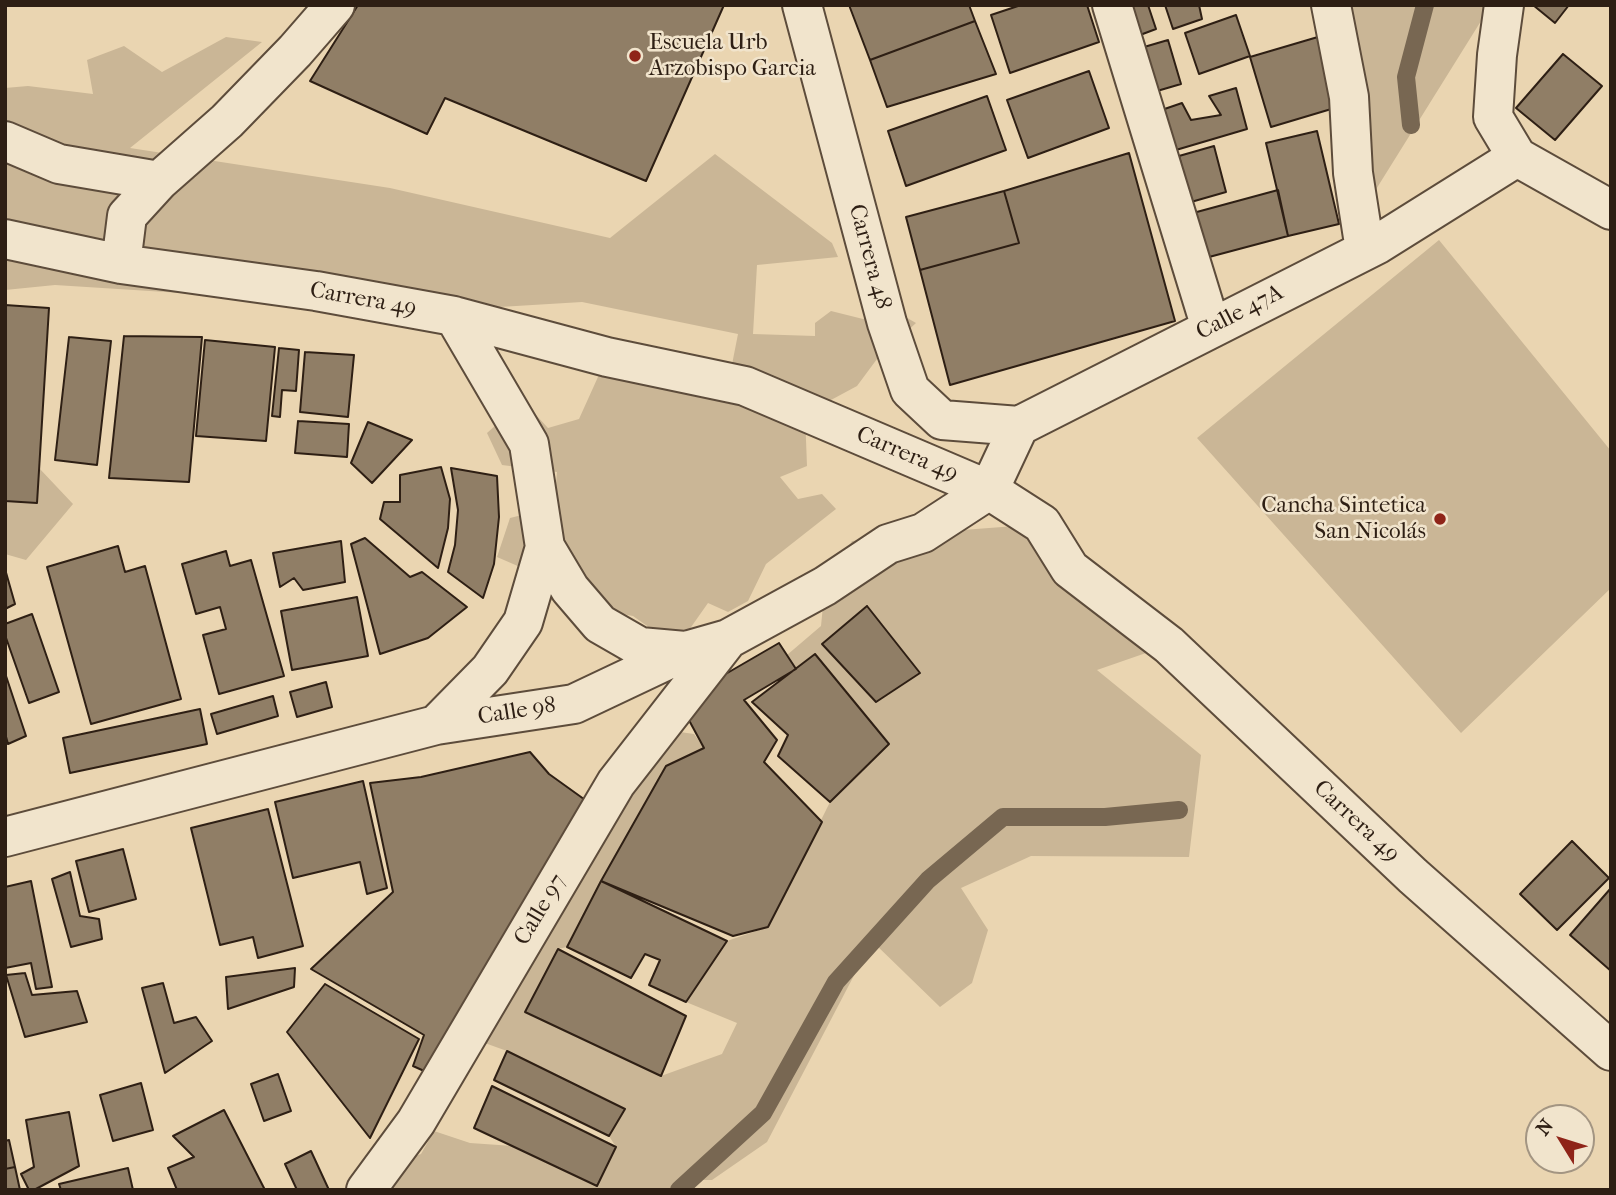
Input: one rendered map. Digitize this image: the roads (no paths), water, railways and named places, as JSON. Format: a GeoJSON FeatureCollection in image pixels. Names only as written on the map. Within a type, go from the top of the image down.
{"type":"FeatureCollection","features":[{"type":"Feature","properties":{"kind":"street"},"geometry":{"type":"LineString","coordinates":[[121,264],[127,216],[159,181],[227,121],[335,5]]}},
{"type":"Feature","properties":{"kind":"street","name":"Carrera 48"},"geometry":{"type":"LineString","coordinates":[[802,5],[887,323],[910,390],[942,420],[1019,426]]}},
{"type":"Feature","properties":{"kind":"street"},"geometry":{"type":"LineString","coordinates":[[1112,5],[1210,328]]}},
{"type":"Feature","properties":{"kind":"street"},"geometry":{"type":"LineString","coordinates":[[1331,5],[1349,97],[1353,173],[1365,250]]}},
{"type":"Feature","properties":{"kind":"street"},"geometry":{"type":"LineString","coordinates":[[1504,5],[1493,117],[1517,157],[1611,210]]}},
{"type":"Feature","properties":{"kind":"street"},"geometry":{"type":"LineString","coordinates":[[5,142],[59,164],[159,181]]}},
{"type":"Feature","properties":{"kind":"street","name":"Calle 47A"},"geometry":{"type":"LineString","coordinates":[[1019,426],[1378,244],[1517,157]]}},
{"type":"Feature","properties":{"kind":"street","name":"Carrera 49"},"geometry":{"type":"LineString","coordinates":[[5,239],[121,264],[316,291],[454,316],[607,357],[745,386],[989,490],[1042,524],[1070,569],[1169,645],[1413,876],[1611,1051]]}},
{"type":"Feature","properties":{"kind":"street"},"geometry":{"type":"LineString","coordinates":[[454,316],[529,444],[545,547],[570,589],[600,624],[640,647],[685,651]]}},
{"type":"Feature","properties":{"kind":"street"},"geometry":{"type":"LineString","coordinates":[[989,490],[1019,426]]}},
{"type":"Feature","properties":{"kind":"street","name":"Calle 98"},"geometry":{"type":"LineString","coordinates":[[5,837],[436,725],[573,704],[685,651],[728,639],[825,586],[888,544],[923,533],[989,490]]}},
{"type":"Feature","properties":{"kind":"street"},"geometry":{"type":"LineString","coordinates":[[436,725],[489,670],[523,622],[545,547]]}},
{"type":"Feature","properties":{"kind":"street","name":"Calle 97"},"geometry":{"type":"LineString","coordinates":[[366,1190],[416,1122],[616,783],[728,639]]}},
{"type":"Feature","properties":{"kind":"waterway"},"geometry":{"type":"LineString","coordinates":[[1411,125],[1406,77],[1425,5]]}},
{"type":"Feature","properties":{"kind":"waterway"},"geometry":{"type":"LineString","coordinates":[[679,1190],[763,1113],[836,982],[928,880],[1003,817],[1105,817],[1179,810]]}},
{"type":"Feature","properties":{"kind":"place","name":"Escuela Urb Arzobispo Garcia"},"geometry":{"type":"Point","coordinates":[635,56]}},
{"type":"Feature","properties":{"kind":"place","name":"Cancha Sintetica San Nicolás"},"geometry":{"type":"Point","coordinates":[1440,519]}}]}
